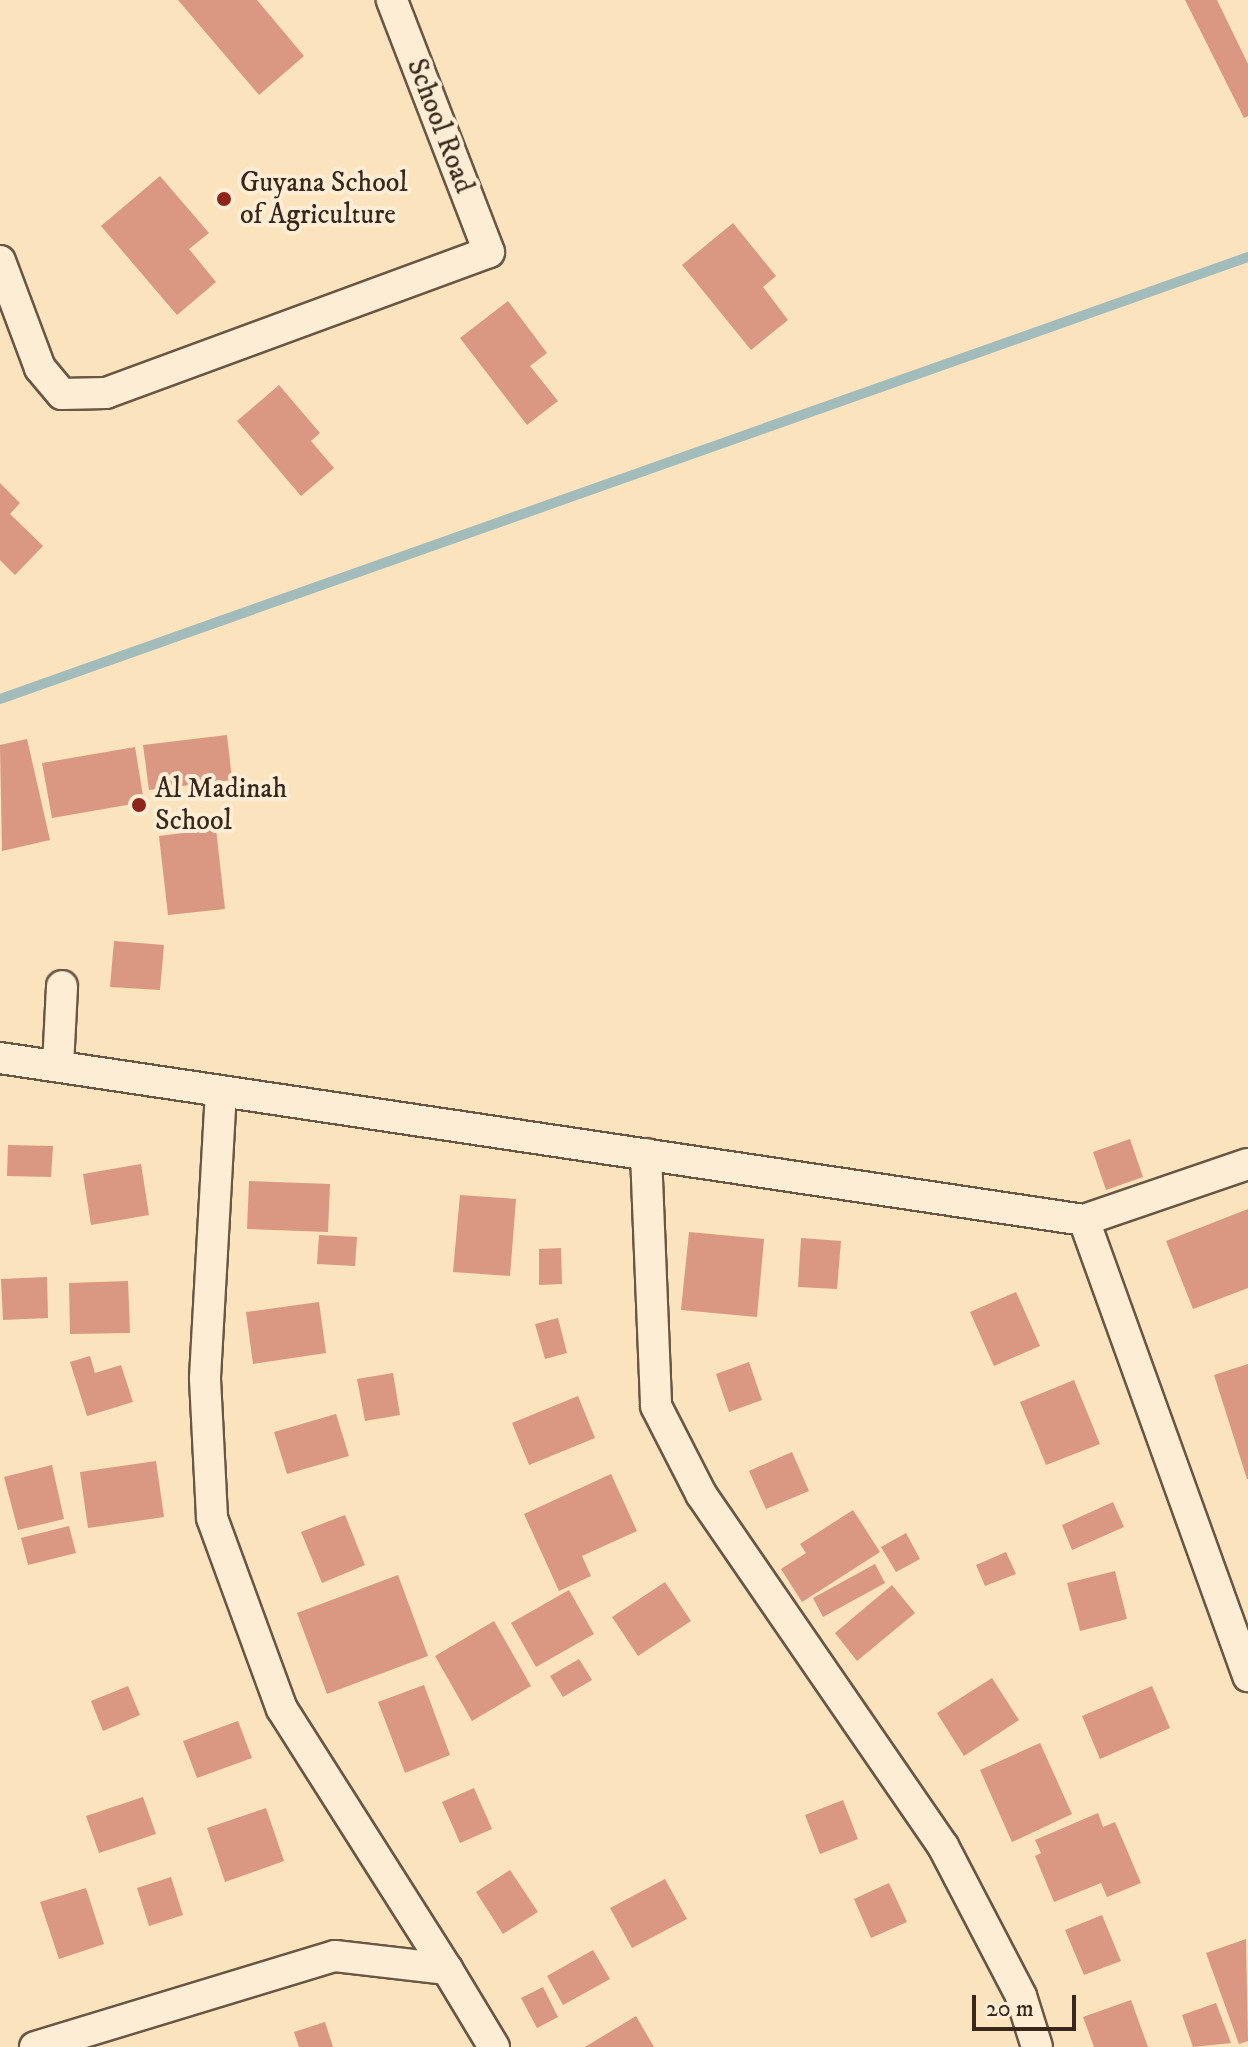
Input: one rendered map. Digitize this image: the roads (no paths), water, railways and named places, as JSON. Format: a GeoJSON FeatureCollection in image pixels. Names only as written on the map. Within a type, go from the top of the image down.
{"type":"FeatureCollection","features":[{"type":"Feature","properties":{"kind":"street","name":"School Road"},"geometry":{"type":"LineString","coordinates":[[0,261],[40,368],[62,394],[106,393],[489,252],[392,0]]}},
{"type":"Feature","properties":{"kind":"street"},"geometry":{"type":"LineString","coordinates":[[58,1066],[62,986]]}},
{"type":"Feature","properties":{"kind":"street"},"geometry":{"type":"LineString","coordinates":[[0,1058],[1084,1220],[1248,1164]]}},
{"type":"Feature","properties":{"kind":"street"},"geometry":{"type":"LineString","coordinates":[[221,1091],[205,1379],[212,1518],[282,1709],[494,2047]]}},
{"type":"Feature","properties":{"kind":"street"},"geometry":{"type":"LineString","coordinates":[[646,1154],[656,1406],[701,1494],[943,1846],[1021,1996],[1037,2047]]}},
{"type":"Feature","properties":{"kind":"street"},"geometry":{"type":"LineString","coordinates":[[1084,1220],[1248,1676]]}},
{"type":"Feature","properties":{"kind":"street"},"geometry":{"type":"LineString","coordinates":[[35,2047],[335,1956],[447,1969]]}},
{"type":"Feature","properties":{"kind":"waterway"},"geometry":{"type":"LineString","coordinates":[[0,699],[1248,257]]}},
{"type":"Feature","properties":{"kind":"place","name":"Guyana School of Agriculture"},"geometry":{"type":"Point","coordinates":[224,199]}},
{"type":"Feature","properties":{"kind":"place","name":"Al Madinah School"},"geometry":{"type":"Point","coordinates":[139,805]}}]}
